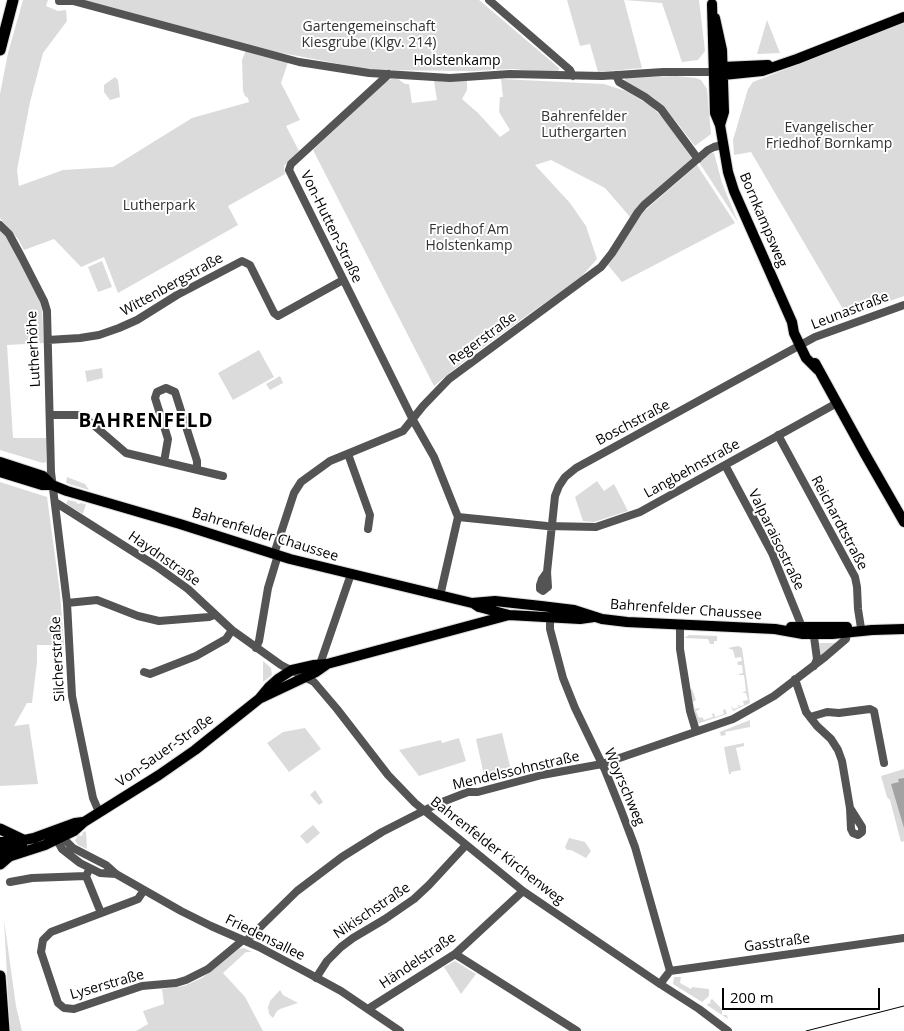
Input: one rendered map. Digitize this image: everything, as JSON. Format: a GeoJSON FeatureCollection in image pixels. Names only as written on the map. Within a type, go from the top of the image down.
{"type":"FeatureCollection","features":[{"type":"Feature","properties":{"kind":"highway"},"geometry":{"type":"LineString","coordinates":[[0,21],[6,0]]}},
{"type":"Feature","properties":{"kind":"highway"},"geometry":{"type":"LineString","coordinates":[[0,50],[13,0]]}},
{"type":"Feature","properties":{"kind":"highway"},"geometry":{"type":"LineString","coordinates":[[0,829],[23,840]]}},
{"type":"Feature","properties":{"kind":"highway"},"geometry":{"type":"LineString","coordinates":[[0,976],[4,1031]]}},
{"type":"Feature","properties":{"kind":"main road","name":"Bornkampsweg"},"geometry":{"type":"LineString","coordinates":[[711,2],[724,112],[720,126],[722,145],[734,191],[792,322],[797,327],[802,344],[904,522]]}},
{"type":"Feature","properties":{"kind":"main road","name":"Holstenkamp"},"geometry":{"type":"LineString","coordinates":[[720,71],[781,64],[904,17]]}},
{"type":"Feature","properties":{"kind":"main road","name":"Bahrenfelder Chaussee"},"geometry":{"type":"LineString","coordinates":[[0,462],[43,476],[52,485]]}},
{"type":"Feature","properties":{"kind":"main road","name":"Bahrenfelder Chaussee"},"geometry":{"type":"LineString","coordinates":[[0,472],[42,485],[52,485],[276,555],[472,603],[496,611],[509,614],[580,619],[596,617]]}},
{"type":"Feature","properties":{"kind":"main road","name":"Bahrenfelder Chaussee"},"geometry":{"type":"LineString","coordinates":[[472,603],[487,601],[524,604],[574,610],[596,617],[627,622],[680,626],[776,630],[814,634],[843,630],[904,629]]}},
{"type":"Feature","properties":{"kind":"main road","name":"Bahrenfelder Chaussee"},"geometry":{"type":"LineString","coordinates":[[458,628],[482,615],[524,604]]}},
{"type":"Feature","properties":{"kind":"main road","name":"Von-Sauer-Straße"},"geometry":{"type":"LineString","coordinates":[[259,699],[268,687],[292,670],[509,614]]}},
{"type":"Feature","properties":{"kind":"main road","name":"Bahrenfelder Chaussee"},"geometry":{"type":"LineString","coordinates":[[776,630],[822,627],[843,630]]}},
{"type":"Feature","properties":{"kind":"main road","name":"Von-Sauer-Straße"},"geometry":{"type":"LineString","coordinates":[[58,836],[79,828],[84,822],[99,812],[184,758],[259,699],[316,672],[321,664]]}},
{"type":"Feature","properties":{"kind":"main road"},"geometry":{"type":"LineString","coordinates":[[283,686],[292,670]]}},
{"type":"Feature","properties":{"kind":"main road"},"geometry":{"type":"LineString","coordinates":[[0,842],[58,836]]}},
{"type":"Feature","properties":{"kind":"main road"},"geometry":{"type":"LineString","coordinates":[[2,857],[58,836]]}},
{"type":"Feature","properties":{"kind":"main road"},"geometry":{"type":"LineString","coordinates":[[2,857],[38,837]]}},
{"type":"Feature","properties":{"kind":"street"},"geometry":{"type":"LineString","coordinates":[[489,0],[565,65],[572,72],[573,76]]}},
{"type":"Feature","properties":{"kind":"street","name":"Holstenkamp"},"geometry":{"type":"LineString","coordinates":[[59,1],[79,3],[300,62],[351,71],[450,78],[510,74],[573,76],[720,71]]}},
{"type":"Feature","properties":{"kind":"street","name":"Von-Hutten-Straße"},"geometry":{"type":"LineString","coordinates":[[389,74],[291,164],[290,174],[413,420],[434,457],[458,517]]}},
{"type":"Feature","properties":{"kind":"street"},"geometry":{"type":"LineString","coordinates":[[616,75],[619,82],[645,97],[660,110],[698,159]]}},
{"type":"Feature","properties":{"kind":"street","name":"Regerstraße"},"geometry":{"type":"LineString","coordinates":[[256,648],[259,642],[268,588],[276,555],[297,487],[326,463],[399,433],[413,420],[439,389],[455,375],[601,267],[638,212],[708,150],[722,145]]}},
{"type":"Feature","properties":{"kind":"street","name":"Lutherhöhe"},"geometry":{"type":"LineString","coordinates":[[0,225],[12,240],[44,301],[47,311],[52,485]]}},
{"type":"Feature","properties":{"kind":"street","name":"Wittenbergstraße"},"geometry":{"type":"LineString","coordinates":[[48,340],[99,335],[120,328],[242,261],[250,265],[274,313],[278,316],[343,280]]}},
{"type":"Feature","properties":{"kind":"street","name":"Leunastraße"},"geometry":{"type":"LineString","coordinates":[[802,344],[815,337],[904,304]]}},
{"type":"Feature","properties":{"kind":"street","name":"Boschstraße"},"geometry":{"type":"LineString","coordinates":[[547,572],[555,496],[565,477],[576,468],[802,344]]}},
{"type":"Feature","properties":{"kind":"street"},"geometry":{"type":"LineString","coordinates":[[164,462],[168,449],[168,439],[155,398],[157,392],[166,388],[174,392],[198,464],[197,470]]}},
{"type":"Feature","properties":{"kind":"street","name":"Langbehnstraße"},"geometry":{"type":"LineString","coordinates":[[458,517],[596,528],[632,515],[836,403]]}},
{"type":"Feature","properties":{"kind":"street"},"geometry":{"type":"LineString","coordinates":[[50,415],[82,415],[126,453],[223,476]]}},
{"type":"Feature","properties":{"kind":"street","name":"Reichardtstraße"},"geometry":{"type":"LineString","coordinates":[[778,435],[855,577],[858,609],[866,629]]}},
{"type":"Feature","properties":{"kind":"street"},"geometry":{"type":"LineString","coordinates":[[348,454],[370,515],[368,529]]}},
{"type":"Feature","properties":{"kind":"street","name":"Valparaisostraße"},"geometry":{"type":"LineString","coordinates":[[724,465],[772,553],[800,622],[800,627]]}},
{"type":"Feature","properties":{"kind":"street"},"geometry":{"type":"LineString","coordinates":[[52,485],[54,502]]}},
{"type":"Feature","properties":{"kind":"street","name":"Silcherstraße"},"geometry":{"type":"LineString","coordinates":[[54,502],[67,603],[73,705],[93,798],[99,812]]}},
{"type":"Feature","properties":{"kind":"street","name":"Haydnstraße"},"geometry":{"type":"LineString","coordinates":[[54,502],[156,566],[188,589],[232,630],[280,665],[292,670]]}},
{"type":"Feature","properties":{"kind":"street"},"geometry":{"type":"LineString","coordinates":[[440,596],[458,517]]}},
{"type":"Feature","properties":{"kind":"street"},"geometry":{"type":"LineString","coordinates":[[321,664],[351,574]]}},
{"type":"Feature","properties":{"kind":"street"},"geometry":{"type":"LineString","coordinates":[[67,603],[97,600],[138,616],[159,621],[209,618],[214,615]]}},
{"type":"Feature","properties":{"kind":"street","name":"Woyrschweg"},"geometry":{"type":"LineString","coordinates":[[550,616],[550,629],[569,693],[617,800],[634,848],[670,971]]}},
{"type":"Feature","properties":{"kind":"street"},"geometry":{"type":"LineString","coordinates":[[680,626],[680,649],[690,711],[696,731]]}},
{"type":"Feature","properties":{"kind":"street"},"geometry":{"type":"LineString","coordinates":[[814,666],[817,658],[814,634],[822,627]]}},
{"type":"Feature","properties":{"kind":"street"},"geometry":{"type":"LineString","coordinates":[[144,672],[150,674],[196,656],[226,639],[232,630]]}},
{"type":"Feature","properties":{"kind":"street","name":"Mendelssohnstraße"},"geometry":{"type":"LineString","coordinates":[[244,940],[297,891],[335,862],[372,838],[424,810],[468,792],[478,792],[542,776],[602,764],[732,719],[774,696],[844,642],[843,630]]}},
{"type":"Feature","properties":{"kind":"street"},"geometry":{"type":"LineString","coordinates":[[292,670],[305,676]]}},
{"type":"Feature","properties":{"kind":"street","name":"Bahrenfelder Kirchenweg"},"geometry":{"type":"LineString","coordinates":[[305,676],[314,682],[330,700],[388,775],[424,810],[523,891],[699,1009],[728,1031]]}},
{"type":"Feature","properties":{"kind":"street"},"geometry":{"type":"LineString","coordinates":[[795,679],[803,706],[810,718],[831,739],[838,750],[842,761],[850,808]]}},
{"type":"Feature","properties":{"kind":"street"},"geometry":{"type":"LineString","coordinates":[[810,718],[827,712],[839,714],[870,709],[874,711],[884,763]]}},
{"type":"Feature","properties":{"kind":"street","name":"Friedensallee"},"geometry":{"type":"LineString","coordinates":[[58,836],[73,848],[109,867],[116,874],[144,890],[207,924],[244,940],[341,991],[400,1031]]}},
{"type":"Feature","properties":{"kind":"street","name":"Friedensallee"},"geometry":{"type":"LineString","coordinates":[[58,836],[62,849],[88,872],[116,874]]}},
{"type":"Feature","properties":{"kind":"street","name":"Nikischstraße"},"geometry":{"type":"LineString","coordinates":[[316,978],[327,961],[341,947],[414,899],[466,845]]}},
{"type":"Feature","properties":{"kind":"street"},"geometry":{"type":"LineString","coordinates":[[94,859],[88,872],[101,913]]}},
{"type":"Feature","properties":{"kind":"street"},"geometry":{"type":"LineString","coordinates":[[10,882],[88,872]]}},
{"type":"Feature","properties":{"kind":"street","name":"Lyserstraße"},"geometry":{"type":"LineString","coordinates":[[144,890],[136,900],[51,932],[43,940],[41,952],[58,1003],[64,1008],[71,1010],[142,986],[176,983],[192,978],[208,969],[244,940]]}},
{"type":"Feature","properties":{"kind":"street","name":"Händelstraße"},"geometry":{"type":"LineString","coordinates":[[368,1010],[455,954],[523,891]]}},
{"type":"Feature","properties":{"kind":"street","name":"Gasstraße"},"geometry":{"type":"LineString","coordinates":[[670,971],[904,938]]}},
{"type":"Feature","properties":{"kind":"street"},"geometry":{"type":"LineString","coordinates":[[455,954],[577,1031]]}},
{"type":"Feature","properties":{"kind":"street"},"geometry":{"type":"LineString","coordinates":[[660,984],[670,971]]}},
{"type":"Feature","properties":{"kind":"green space","name":"Lutherpark"},"geometry":{"type":"Polygon","coordinates":[[[23,0],[48,0],[46,6],[58,11],[66,10],[67,21],[43,53],[30,102],[17,170],[19,186],[63,170],[113,167],[192,118],[249,102],[243,91],[242,60],[246,50],[288,62],[281,83],[300,120],[286,126],[299,151],[284,166],[285,174],[228,206],[238,225],[118,293],[104,257],[81,267],[54,239],[24,250],[18,239],[0,218],[0,94],[8,53],[23,0]]]}},
{"type":"Feature","properties":{"kind":"green space","name":"Gartengemeinschaft Kiesgrube (Klgv. 214)"},"geometry":{"type":"Polygon","coordinates":[[[82,0],[479,0],[559,68],[558,73],[513,69],[473,71],[370,70],[272,51],[82,0]]]}},
{"type":"Feature","properties":{"kind":"green space"},"geometry":{"type":"Polygon","coordinates":[[[567,0],[624,0],[642,68],[598,72],[590,44],[580,46],[567,0]]]}},
{"type":"Feature","properties":{"kind":"green space"},"geometry":{"type":"Polygon","coordinates":[[[624,0],[699,0],[705,51],[698,60],[682,62],[662,3],[624,0]]]}},
{"type":"Feature","properties":{"kind":"green space"},"geometry":{"type":"Polygon","coordinates":[[[767,20],[780,53],[757,54],[767,20]]]}},
{"type":"Feature","properties":{"kind":"green space","name":"Evangelischer Friedhof Bornkamp"},"geometry":{"type":"Polygon","coordinates":[[[904,23],[904,296],[847,316],[751,152],[734,155],[733,140],[748,89],[753,82],[904,23]]]}},
{"type":"Feature","properties":{"kind":"green space"},"geometry":{"type":"Polygon","coordinates":[[[676,76],[701,80],[707,89],[711,134],[695,146],[667,110],[654,98],[624,81],[626,78],[676,76]]]}},
{"type":"Feature","properties":{"kind":"green space"},"geometry":{"type":"Polygon","coordinates":[[[115,77],[118,80],[120,97],[110,100],[104,92],[104,85],[115,77]]]}},
{"type":"Feature","properties":{"kind":"green space","name":"Friedhof Am Holstenkamp"},"geometry":{"type":"Polygon","coordinates":[[[398,79],[405,84],[409,84],[412,103],[437,100],[434,81],[467,81],[467,90],[462,99],[500,137],[510,130],[499,112],[500,97],[503,97],[501,79],[604,84],[626,91],[651,106],[666,121],[693,160],[630,217],[605,188],[551,160],[535,165],[570,203],[586,226],[597,259],[581,277],[469,357],[434,386],[313,150],[386,81],[398,79]]]}},
{"type":"Feature","properties":{"kind":"green space"},"geometry":{"type":"Polygon","coordinates":[[[711,153],[714,153],[722,183],[738,222],[699,162],[711,153]]]}},
{"type":"Feature","properties":{"kind":"green space"},"geometry":{"type":"Polygon","coordinates":[[[697,165],[735,223],[622,282],[608,265],[641,214],[697,165]]]}},
{"type":"Feature","properties":{"kind":"green space"},"geometry":{"type":"Polygon","coordinates":[[[0,230],[9,240],[39,299],[42,310],[44,343],[7,345],[13,438],[46,438],[46,462],[43,463],[0,450],[0,230]]]}},
{"type":"Feature","properties":{"kind":"green space"},"geometry":{"type":"Polygon","coordinates":[[[102,261],[112,287],[98,292],[88,267],[102,261]]]}},
{"type":"Feature","properties":{"kind":"green space"},"geometry":{"type":"Polygon","coordinates":[[[259,350],[274,377],[233,400],[218,373],[259,350]]]}},
{"type":"Feature","properties":{"kind":"green space"},"geometry":{"type":"Polygon","coordinates":[[[102,368],[103,378],[87,382],[85,371],[102,368]]]}},
{"type":"Feature","properties":{"kind":"green space"},"geometry":{"type":"Polygon","coordinates":[[[280,376],[283,383],[270,390],[266,384],[280,376]]]}},
{"type":"Feature","properties":{"kind":"green space"},"geometry":{"type":"Polygon","coordinates":[[[67,477],[85,484],[89,490],[66,483],[67,477]]]}},
{"type":"Feature","properties":{"kind":"green space"},"geometry":{"type":"Polygon","coordinates":[[[597,481],[604,491],[614,484],[628,511],[594,522],[583,521],[575,497],[597,481]]]}},
{"type":"Feature","properties":{"kind":"green space"},"geometry":{"type":"Polygon","coordinates":[[[0,482],[47,497],[60,593],[64,645],[37,645],[32,703],[27,703],[14,726],[29,724],[38,784],[0,786],[0,482]]]}},
{"type":"Feature","properties":{"kind":"green space"},"geometry":{"type":"Polygon","coordinates":[[[68,500],[79,504],[86,504],[83,514],[66,504],[68,500]]]}},
{"type":"Feature","properties":{"kind":"green space"},"geometry":{"type":"Polygon","coordinates":[[[689,635],[717,636],[717,641],[714,641],[714,644],[710,644],[708,639],[684,638],[689,635]]]}},
{"type":"Feature","properties":{"kind":"green space"},"geometry":{"type":"Polygon","coordinates":[[[819,643],[838,643],[821,658],[819,643]]]}},
{"type":"Feature","properties":{"kind":"green space"},"geometry":{"type":"Polygon","coordinates":[[[738,646],[742,648],[750,703],[733,711],[731,706],[734,709],[739,707],[737,704],[740,706],[744,705],[743,701],[748,700],[746,693],[742,693],[746,691],[744,675],[739,675],[743,673],[742,665],[738,665],[737,662],[742,661],[741,657],[735,658],[733,650],[728,648],[738,646]]]}},
{"type":"Feature","properties":{"kind":"green space"},"geometry":{"type":"Polygon","coordinates":[[[263,661],[271,668],[272,675],[263,682],[263,661]]]}},
{"type":"Feature","properties":{"kind":"green space"},"geometry":{"type":"Polygon","coordinates":[[[692,689],[696,700],[693,702],[695,709],[700,709],[696,711],[699,718],[702,717],[704,720],[713,717],[712,714],[714,713],[715,717],[724,714],[723,710],[725,709],[727,714],[697,724],[690,690],[692,689]]]}},
{"type":"Feature","properties":{"kind":"green space"},"geometry":{"type":"Polygon","coordinates":[[[750,720],[750,727],[725,732],[726,735],[721,736],[720,732],[750,720]]]}},
{"type":"Feature","properties":{"kind":"green space"},"geometry":{"type":"Polygon","coordinates":[[[305,728],[321,749],[289,772],[267,743],[283,732],[305,728]]]}},
{"type":"Feature","properties":{"kind":"green space"},"geometry":{"type":"Polygon","coordinates":[[[502,733],[512,774],[485,780],[476,739],[502,733]]]}},
{"type":"Feature","properties":{"kind":"green space"},"geometry":{"type":"Polygon","coordinates":[[[459,738],[466,761],[419,776],[399,750],[441,740],[442,743],[459,738]]]}},
{"type":"Feature","properties":{"kind":"green space"},"geometry":{"type":"Polygon","coordinates":[[[744,743],[744,746],[736,748],[741,770],[729,774],[724,747],[744,743]]]}},
{"type":"Feature","properties":{"kind":"green space"},"geometry":{"type":"Polygon","coordinates":[[[904,769],[904,841],[901,842],[890,800],[887,797],[881,776],[904,769]]]}},
{"type":"Feature","properties":{"kind":"green space"},"geometry":{"type":"Polygon","coordinates":[[[315,790],[323,802],[319,805],[310,795],[315,790]]]}},
{"type":"Feature","properties":{"kind":"green space"},"geometry":{"type":"Polygon","coordinates":[[[313,825],[320,833],[307,844],[300,836],[313,825]]]}},
{"type":"Feature","properties":{"kind":"green space"},"geometry":{"type":"Polygon","coordinates":[[[86,831],[87,849],[78,845],[75,840],[79,834],[80,836],[83,835],[82,833],[86,831]]]}},
{"type":"Feature","properties":{"kind":"green space"},"geometry":{"type":"Polygon","coordinates":[[[569,838],[585,842],[591,851],[586,858],[571,850],[567,850],[565,847],[569,838]]]}},
{"type":"Feature","properties":{"kind":"green space"},"geometry":{"type":"Polygon","coordinates":[[[4,920],[16,1006],[22,1031],[10,1031],[4,920]]]}},
{"type":"Feature","properties":{"kind":"green space"},"geometry":{"type":"Polygon","coordinates":[[[244,948],[252,952],[246,952],[223,973],[245,997],[263,1031],[136,1031],[148,1024],[143,1011],[164,1004],[162,989],[184,986],[202,978],[239,949],[244,948]]]}},
{"type":"Feature","properties":{"kind":"green space"},"geometry":{"type":"Polygon","coordinates":[[[455,961],[476,974],[461,994],[444,967],[455,961]]]}},
{"type":"Feature","properties":{"kind":"green space"},"geometry":{"type":"Polygon","coordinates":[[[674,977],[681,977],[680,983],[691,989],[692,987],[709,989],[709,996],[702,1002],[673,984],[674,977]]]}},
{"type":"Feature","properties":{"kind":"green space"},"geometry":{"type":"Polygon","coordinates":[[[280,990],[283,995],[298,1003],[280,1009],[273,1018],[269,1014],[268,1007],[270,1001],[280,990]]]}},
{"type":"Feature","properties":{"kind":"green space"},"geometry":{"type":"Polygon","coordinates":[[[712,999],[722,1009],[722,1015],[707,1005],[711,1004],[710,1001],[712,999]]]}},
{"type":"Feature","properties":{"kind":"shaded area"},"geometry":{"type":"Polygon","coordinates":[[[904,778],[904,828],[891,784],[899,782],[898,779],[904,778]]]}},
{"type":"Feature","properties":{"kind":"tram line"},"geometry":{"type":"LineString","coordinates":[[806,1031],[904,1006]]}},
{"type":"Feature","properties":{"kind":"district","name":"BAHRENFELD"},"geometry":{"type":"Point","coordinates":[146,422]}},
{"type":"Feature","properties":{"kind":"park label","name":"Bahrenfelder Luthergarten"},"geometry":{"type":"Point","coordinates":[584,126]}}]}
